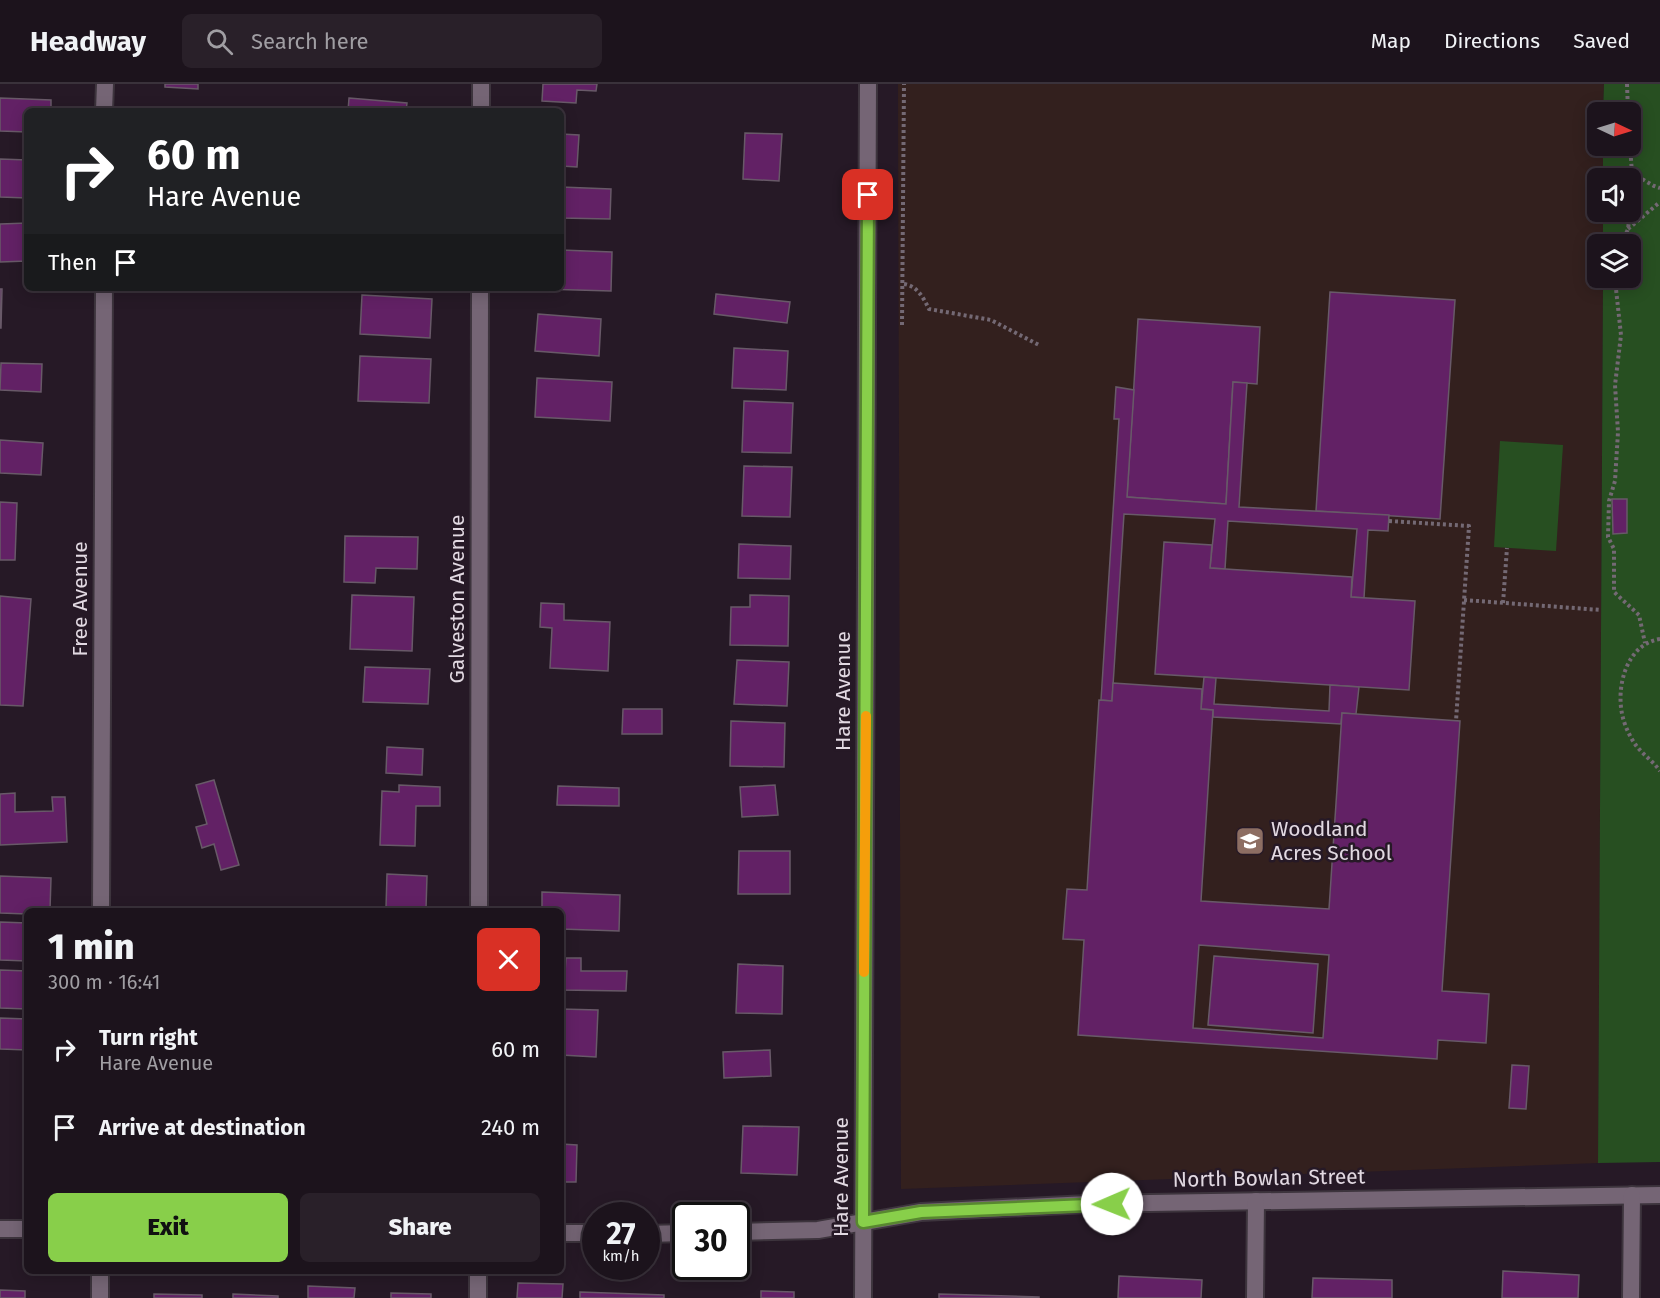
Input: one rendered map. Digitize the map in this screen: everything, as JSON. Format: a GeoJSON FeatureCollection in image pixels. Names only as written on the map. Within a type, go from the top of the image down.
{"type":"FeatureCollection","features":[{"type":"Feature","properties":{"kind":"street"},"geometry":{"type":"LineString","coordinates":[[104,108],[105,84]]}},
{"type":"Feature","properties":{"kind":"street"},"geometry":{"type":"LineString","coordinates":[[481,84],[481,108]]}},
{"type":"Feature","properties":{"kind":"street","name":"Hare Avenue"},"geometry":{"type":"LineString","coordinates":[[863,1298],[868,84]]}},
{"type":"Feature","properties":{"kind":"street","name":"Free Avenue"},"geometry":{"type":"LineString","coordinates":[[101,908],[104,291]]}},
{"type":"Feature","properties":{"kind":"street","name":"Galveston Avenue"},"geometry":{"type":"LineString","coordinates":[[479,908],[480,291]]}},
{"type":"Feature","properties":{"kind":"street"},"geometry":{"type":"LineString","coordinates":[[1632,1195],[1632,1298]]}},
{"type":"Feature","properties":{"kind":"street","name":"North Bowlan Street"},"geometry":{"type":"LineString","coordinates":[[750,1232],[818,1230],[921,1212],[1088,1204],[1660,1195]]}},
{"type":"Feature","properties":{"kind":"street"},"geometry":{"type":"LineString","coordinates":[[1255,1298],[1256,1201]]}},
{"type":"Feature","properties":{"kind":"street"},"geometry":{"type":"LineString","coordinates":[[0,1228],[24,1229]]}},
{"type":"Feature","properties":{"kind":"street"},"geometry":{"type":"LineString","coordinates":[[564,1233],[582,1233]]}},
{"type":"Feature","properties":{"kind":"street"},"geometry":{"type":"LineString","coordinates":[[100,1274],[100,1298]]}},
{"type":"Feature","properties":{"kind":"street"},"geometry":{"type":"LineString","coordinates":[[478,1274],[478,1298]]}},
{"type":"Feature","properties":{"kind":"path"},"geometry":{"type":"LineString","coordinates":[[902,325],[904,84]]}},
{"type":"Feature","properties":{"kind":"path"},"geometry":{"type":"LineString","coordinates":[[1627,84],[1628,102]]}},
{"type":"Feature","properties":{"kind":"path"},"geometry":{"type":"LineString","coordinates":[[1641,178],[1660,188]]}},
{"type":"Feature","properties":{"kind":"path"},"geometry":{"type":"LineString","coordinates":[[1628,230],[1660,202]]}},
{"type":"Feature","properties":{"kind":"path"},"geometry":{"type":"LineString","coordinates":[[1626,234],[1629,222]]}},
{"type":"Feature","properties":{"kind":"path"},"geometry":{"type":"LineString","coordinates":[[903,284],[912,285],[922,295],[928,309],[991,321],[1039,345]]}},
{"type":"Feature","properties":{"kind":"path"},"geometry":{"type":"LineString","coordinates":[[1616,288],[1621,335],[1615,385],[1618,448],[1615,481],[1609,501],[1608,537],[1614,549],[1614,592],[1638,615],[1645,643]]}},
{"type":"Feature","properties":{"kind":"path"},"geometry":{"type":"LineString","coordinates":[[1389,521],[1469,526],[1456,721]]}},
{"type":"Feature","properties":{"kind":"path"},"geometry":{"type":"LineString","coordinates":[[1503,603],[1508,548]]}},
{"type":"Feature","properties":{"kind":"path"},"geometry":{"type":"LineString","coordinates":[[1464,600],[1601,610]]}},
{"type":"Feature","properties":{"kind":"path"},"geometry":{"type":"LineString","coordinates":[[1660,639],[1645,643],[1630,659],[1624,675],[1620,700],[1623,719],[1635,744],[1660,771]]}},
{"type":"Feature","properties":{"kind":"shaded area","name":"Woodland Acres School"},"geometry":{"type":"Polygon","coordinates":[[[898,84],[1604,84],[1603,102],[1587,102],[1587,156],[1603,156],[1603,168],[1587,168],[1587,222],[1603,222],[1603,234],[1587,234],[1587,288],[1603,288],[1598,1163],[901,1189],[898,84]]]}},
{"type":"Feature","properties":{"kind":"green space"},"geometry":{"type":"Polygon","coordinates":[[[1604,84],[1660,84],[1660,1162],[1598,1163],[1603,288],[1641,288],[1641,234],[1603,234],[1603,222],[1641,222],[1641,168],[1603,168],[1603,156],[1641,156],[1641,102],[1603,102],[1604,84]]]}},
{"type":"Feature","properties":{"kind":"green space"},"geometry":{"type":"Polygon","coordinates":[[[1500,441],[1563,445],[1556,551],[1494,547],[1500,441]]]}},
{"type":"Feature","properties":{"kind":"building"},"geometry":{"type":"Polygon","coordinates":[[[165,84],[198,84],[198,89],[165,87],[165,84]]]}},
{"type":"Feature","properties":{"kind":"building"},"geometry":{"type":"Polygon","coordinates":[[[543,84],[597,84],[596,91],[577,90],[576,103],[542,101],[543,84]]]}},
{"type":"Feature","properties":{"kind":"building"},"geometry":{"type":"Polygon","coordinates":[[[0,98],[51,100],[51,108],[24,108],[24,132],[0,131],[0,98]]]}},
{"type":"Feature","properties":{"kind":"building"},"geometry":{"type":"Polygon","coordinates":[[[349,98],[407,103],[406,108],[348,108],[349,98]]]}},
{"type":"Feature","properties":{"kind":"building"},"geometry":{"type":"Polygon","coordinates":[[[745,133],[782,134],[779,181],[743,179],[745,133]]]}},
{"type":"Feature","properties":{"kind":"building"},"geometry":{"type":"Polygon","coordinates":[[[564,134],[579,135],[577,167],[564,166],[564,134]]]}},
{"type":"Feature","properties":{"kind":"building"},"geometry":{"type":"Polygon","coordinates":[[[0,159],[24,160],[24,198],[0,197],[0,159]]]}},
{"type":"Feature","properties":{"kind":"building"},"geometry":{"type":"Polygon","coordinates":[[[564,187],[611,189],[610,219],[564,218],[564,187]]]}},
{"type":"Feature","properties":{"kind":"building"},"geometry":{"type":"Polygon","coordinates":[[[24,223],[24,261],[0,262],[0,224],[24,223]]]}},
{"type":"Feature","properties":{"kind":"building"},"geometry":{"type":"Polygon","coordinates":[[[564,250],[612,252],[611,291],[564,290],[564,250]]]}},
{"type":"Feature","properties":{"kind":"building"},"geometry":{"type":"Polygon","coordinates":[[[0,289],[2,289],[1,328],[0,328],[0,289]]]}},
{"type":"Feature","properties":{"kind":"building"},"geometry":{"type":"Polygon","coordinates":[[[1330,292],[1455,300],[1440,519],[1316,511],[1330,292]]]}},
{"type":"Feature","properties":{"kind":"building"},"geometry":{"type":"Polygon","coordinates":[[[716,294],[790,302],[787,323],[714,314],[716,294]]]}},
{"type":"Feature","properties":{"kind":"building"},"geometry":{"type":"Polygon","coordinates":[[[362,295],[432,299],[430,338],[360,334],[362,295]]]}},
{"type":"Feature","properties":{"kind":"building"},"geometry":{"type":"Polygon","coordinates":[[[538,314],[601,319],[599,356],[535,351],[538,314]]]}},
{"type":"Feature","properties":{"kind":"building"},"geometry":{"type":"Polygon","coordinates":[[[1138,319],[1260,327],[1257,384],[1233,382],[1226,504],[1127,497],[1138,319]]]}},
{"type":"Feature","properties":{"kind":"building"},"geometry":{"type":"Polygon","coordinates":[[[734,348],[788,351],[786,390],[732,388],[734,348]]]}},
{"type":"Feature","properties":{"kind":"building"},"geometry":{"type":"Polygon","coordinates":[[[360,356],[431,359],[429,403],[358,401],[360,356]]]}},
{"type":"Feature","properties":{"kind":"building"},"geometry":{"type":"Polygon","coordinates":[[[1,363],[42,364],[41,392],[0,390],[1,363]]]}},
{"type":"Feature","properties":{"kind":"building"},"geometry":{"type":"Polygon","coordinates":[[[537,378],[612,382],[610,421],[535,417],[537,378]]]}},
{"type":"Feature","properties":{"kind":"building"},"geometry":{"type":"Polygon","coordinates":[[[1233,382],[1247,383],[1239,507],[1389,515],[1388,531],[1368,530],[1364,598],[1351,597],[1357,529],[1228,521],[1225,569],[1210,568],[1215,519],[1124,514],[1112,701],[1101,700],[1119,419],[1114,419],[1116,387],[1134,390],[1127,497],[1226,504],[1233,382]]]}},
{"type":"Feature","properties":{"kind":"building"},"geometry":{"type":"Polygon","coordinates":[[[744,401],[793,403],[791,453],[742,452],[744,401]]]}},
{"type":"Feature","properties":{"kind":"building"},"geometry":{"type":"Polygon","coordinates":[[[0,440],[43,443],[41,475],[0,473],[0,440]]]}},
{"type":"Feature","properties":{"kind":"building"},"geometry":{"type":"Polygon","coordinates":[[[744,466],[792,467],[790,517],[742,516],[744,466]]]}},
{"type":"Feature","properties":{"kind":"building"},"geometry":{"type":"Polygon","coordinates":[[[1612,499],[1627,499],[1627,533],[1613,534],[1612,499]]]}},
{"type":"Feature","properties":{"kind":"building"},"geometry":{"type":"Polygon","coordinates":[[[0,502],[17,503],[15,560],[0,560],[0,502]]]}},
{"type":"Feature","properties":{"kind":"building"},"geometry":{"type":"Polygon","coordinates":[[[345,536],[418,537],[417,569],[376,568],[375,583],[344,582],[345,536]]]}},
{"type":"Feature","properties":{"kind":"building"},"geometry":{"type":"Polygon","coordinates":[[[1164,542],[1212,545],[1210,568],[1352,577],[1351,597],[1415,601],[1409,690],[1155,674],[1164,542]]]}},
{"type":"Feature","properties":{"kind":"building"},"geometry":{"type":"Polygon","coordinates":[[[739,544],[791,546],[790,579],[738,578],[739,544]]]}},
{"type":"Feature","properties":{"kind":"building"},"geometry":{"type":"Polygon","coordinates":[[[352,595],[414,597],[412,651],[350,649],[352,595]]]}},
{"type":"Feature","properties":{"kind":"building"},"geometry":{"type":"Polygon","coordinates":[[[750,595],[789,596],[788,646],[730,645],[731,607],[750,607],[750,595]]]}},
{"type":"Feature","properties":{"kind":"building"},"geometry":{"type":"Polygon","coordinates":[[[0,596],[31,599],[23,706],[0,705],[0,596]]]}},
{"type":"Feature","properties":{"kind":"building"},"geometry":{"type":"Polygon","coordinates":[[[541,603],[564,604],[564,620],[610,622],[608,671],[550,668],[552,628],[540,627],[541,603]]]}},
{"type":"Feature","properties":{"kind":"building"},"geometry":{"type":"Polygon","coordinates":[[[737,660],[789,662],[787,706],[734,704],[737,660]]]}},
{"type":"Feature","properties":{"kind":"building"},"geometry":{"type":"Polygon","coordinates":[[[365,667],[430,669],[428,704],[363,702],[365,667]]]}},
{"type":"Feature","properties":{"kind":"building"},"geometry":{"type":"Polygon","coordinates":[[[1204,677],[1216,678],[1214,704],[1329,711],[1330,685],[1359,687],[1356,714],[1342,713],[1341,724],[1213,717],[1213,710],[1201,709],[1204,677]]]}},
{"type":"Feature","properties":{"kind":"building"},"geometry":{"type":"Polygon","coordinates":[[[1113,683],[1202,689],[1201,709],[1213,710],[1201,901],[1329,909],[1342,713],[1460,721],[1442,991],[1489,994],[1486,1043],[1438,1040],[1437,1059],[1078,1035],[1084,940],[1063,939],[1067,889],[1087,890],[1099,700],[1112,701],[1113,683]],[[1199,945],[1193,1028],[1323,1038],[1329,955],[1199,945]]]}},
{"type":"Feature","properties":{"kind":"building"},"geometry":{"type":"Polygon","coordinates":[[[623,709],[662,709],[662,734],[622,734],[623,709]]]}},
{"type":"Feature","properties":{"kind":"building"},"geometry":{"type":"Polygon","coordinates":[[[731,721],[785,723],[784,767],[730,766],[731,721]]]}},
{"type":"Feature","properties":{"kind":"building"},"geometry":{"type":"Polygon","coordinates":[[[387,747],[423,749],[422,775],[386,773],[387,747]]]}},
{"type":"Feature","properties":{"kind":"building"},"geometry":{"type":"Polygon","coordinates":[[[214,780],[239,865],[221,870],[214,844],[202,848],[196,827],[207,824],[196,785],[214,780]]]}},
{"type":"Feature","properties":{"kind":"building"},"geometry":{"type":"Polygon","coordinates":[[[399,785],[440,787],[440,806],[416,806],[415,846],[380,845],[382,791],[399,792],[399,785]]]}},
{"type":"Feature","properties":{"kind":"building"},"geometry":{"type":"Polygon","coordinates":[[[775,785],[778,815],[742,817],[740,787],[775,785]]]}},
{"type":"Feature","properties":{"kind":"building"},"geometry":{"type":"Polygon","coordinates":[[[558,786],[619,788],[619,806],[557,805],[558,786]]]}},
{"type":"Feature","properties":{"kind":"building"},"geometry":{"type":"Polygon","coordinates":[[[15,793],[15,812],[53,811],[52,797],[65,797],[67,842],[0,845],[0,794],[15,793]]]}},
{"type":"Feature","properties":{"kind":"building"},"geometry":{"type":"Polygon","coordinates":[[[739,851],[790,851],[790,894],[738,894],[739,851]]]}},
{"type":"Feature","properties":{"kind":"building"},"geometry":{"type":"Polygon","coordinates":[[[387,874],[427,876],[426,908],[386,908],[387,874]]]}},
{"type":"Feature","properties":{"kind":"building"},"geometry":{"type":"Polygon","coordinates":[[[0,876],[51,878],[50,908],[24,908],[24,914],[0,913],[0,876]]]}},
{"type":"Feature","properties":{"kind":"building"},"geometry":{"type":"Polygon","coordinates":[[[542,892],[620,895],[619,931],[564,929],[564,908],[542,908],[542,892]]]}},
{"type":"Feature","properties":{"kind":"building"},"geometry":{"type":"Polygon","coordinates":[[[0,922],[24,923],[24,961],[0,960],[0,922]]]}},
{"type":"Feature","properties":{"kind":"building"},"geometry":{"type":"Polygon","coordinates":[[[1214,956],[1318,964],[1313,1033],[1208,1025],[1214,956]]]}},
{"type":"Feature","properties":{"kind":"building"},"geometry":{"type":"Polygon","coordinates":[[[566,958],[581,958],[581,971],[627,971],[626,991],[564,990],[566,958]]]}},
{"type":"Feature","properties":{"kind":"building"},"geometry":{"type":"Polygon","coordinates":[[[738,964],[783,966],[782,1014],[736,1013],[738,964]]]}},
{"type":"Feature","properties":{"kind":"building"},"geometry":{"type":"Polygon","coordinates":[[[0,970],[24,971],[24,1009],[0,1008],[0,970]]]}},
{"type":"Feature","properties":{"kind":"building"},"geometry":{"type":"Polygon","coordinates":[[[564,1009],[598,1010],[596,1057],[564,1055],[564,1009]]]}},
{"type":"Feature","properties":{"kind":"building"},"geometry":{"type":"Polygon","coordinates":[[[0,1018],[24,1019],[24,1050],[0,1049],[0,1018]]]}},
{"type":"Feature","properties":{"kind":"building"},"geometry":{"type":"Polygon","coordinates":[[[770,1050],[771,1076],[724,1078],[723,1052],[770,1050]]]}},
{"type":"Feature","properties":{"kind":"building"},"geometry":{"type":"Polygon","coordinates":[[[1512,1065],[1529,1066],[1526,1109],[1509,1108],[1512,1065]]]}},
{"type":"Feature","properties":{"kind":"building"},"geometry":{"type":"Polygon","coordinates":[[[743,1126],[799,1127],[797,1175],[741,1173],[743,1126]]]}},
{"type":"Feature","properties":{"kind":"building"},"geometry":{"type":"Polygon","coordinates":[[[564,1144],[577,1145],[576,1182],[564,1182],[564,1144]]]}},
{"type":"Feature","properties":{"kind":"building"},"geometry":{"type":"Polygon","coordinates":[[[1503,1271],[1579,1275],[1578,1298],[1502,1298],[1503,1271]]]}},
{"type":"Feature","properties":{"kind":"building"},"geometry":{"type":"Polygon","coordinates":[[[1119,1276],[1202,1280],[1201,1298],[1118,1298],[1119,1276]]]}},
{"type":"Feature","properties":{"kind":"building"},"geometry":{"type":"Polygon","coordinates":[[[1313,1278],[1392,1280],[1392,1298],[1312,1298],[1313,1278]]]}},
{"type":"Feature","properties":{"kind":"building"},"geometry":{"type":"Polygon","coordinates":[[[518,1283],[563,1284],[562,1298],[517,1298],[518,1283]]]}},
{"type":"Feature","properties":{"kind":"building"},"geometry":{"type":"Polygon","coordinates":[[[308,1286],[355,1288],[354,1298],[308,1298],[308,1286]]]}},
{"type":"Feature","properties":{"kind":"building"},"geometry":{"type":"Polygon","coordinates":[[[0,1290],[25,1291],[25,1298],[0,1298],[0,1290]]]}},
{"type":"Feature","properties":{"kind":"building"},"geometry":{"type":"Polygon","coordinates":[[[761,1291],[794,1292],[794,1298],[761,1298],[761,1291]]]}},
{"type":"Feature","properties":{"kind":"building"},"geometry":{"type":"Polygon","coordinates":[[[580,1292],[664,1295],[664,1298],[580,1298],[580,1292]]]}},
{"type":"Feature","properties":{"kind":"building"},"geometry":{"type":"Polygon","coordinates":[[[391,1293],[431,1294],[431,1298],[391,1298],[391,1293]]]}},
{"type":"Feature","properties":{"kind":"building"},"geometry":{"type":"Polygon","coordinates":[[[154,1294],[202,1295],[202,1298],[154,1298],[154,1294]]]}},
{"type":"Feature","properties":{"kind":"building"},"geometry":{"type":"Polygon","coordinates":[[[233,1294],[278,1296],[278,1298],[233,1298],[233,1294]]]}},
{"type":"Feature","properties":{"kind":"building"},"geometry":{"type":"Polygon","coordinates":[[[939,1294],[1039,1297],[1039,1298],[939,1298],[939,1294]]]}},
{"type":"Feature","properties":{"kind":"slow traffic"},"geometry":{"type":"LineString","coordinates":[[864,972],[866,716]]}},
{"type":"Feature","properties":{"kind":"place","name":"Woodland Acres School"},"geometry":{"type":"Point","coordinates":[1250,841]}},
{"type":"Feature","properties":{"kind":"route"},"geometry":{"type":"LineString","coordinates":[[868,195],[863,1222],[921,1212],[1112,1204]]}}]}
